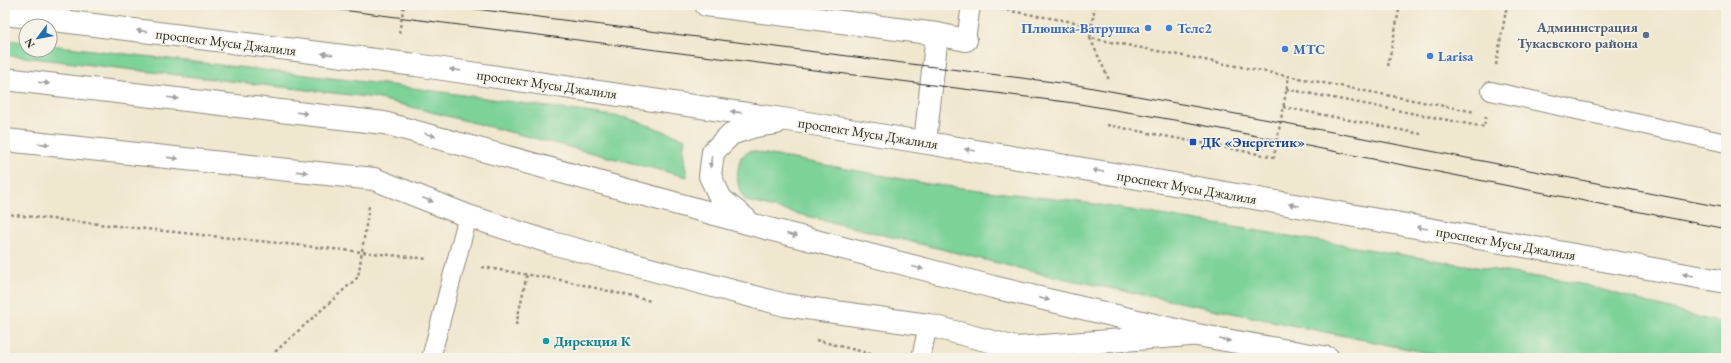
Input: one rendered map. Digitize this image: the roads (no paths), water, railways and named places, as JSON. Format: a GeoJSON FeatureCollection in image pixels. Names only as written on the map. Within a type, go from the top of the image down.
{"type":"FeatureCollection","features":[{"type":"Feature","properties":{"kind":"main road"},"geometry":{"type":"LineString","coordinates":[[706,5],[937,34],[966,40]]}},
{"type":"Feature","properties":{"kind":"main road","name":"проспект Мусы Джалиля"},"geometry":{"type":"LineString","coordinates":[[5,14],[416,64],[789,120],[1192,187],[1726,282]]}},
{"type":"Feature","properties":{"kind":"main road"},"geometry":{"type":"LineString","coordinates":[[925,142],[937,34]]}},
{"type":"Feature","properties":{"kind":"main road"},"geometry":{"type":"LineString","coordinates":[[5,79],[384,123],[754,225],[993,287],[1197,335],[1328,358]]}},
{"type":"Feature","properties":{"kind":"main road"},"geometry":{"type":"LineString","coordinates":[[754,225],[721,199],[710,176],[712,152],[731,134],[755,126],[789,120]]}},
{"type":"Feature","properties":{"kind":"main road"},"geometry":{"type":"LineString","coordinates":[[5,140],[374,179],[468,216],[552,243],[785,305],[928,325],[1016,348],[1197,335]]}},
{"type":"Feature","properties":{"kind":"lane"},"geometry":{"type":"LineString","coordinates":[[966,40],[971,5]]}},
{"type":"Feature","properties":{"kind":"lane"},"geometry":{"type":"LineString","coordinates":[[1491,91],[1726,143]]}},
{"type":"Feature","properties":{"kind":"lane"},"geometry":{"type":"LineString","coordinates":[[432,358],[468,216]]}},
{"type":"Feature","properties":{"kind":"lane"},"geometry":{"type":"LineString","coordinates":[[921,358],[928,325]]}},
{"type":"Feature","properties":{"kind":"tram line"},"geometry":{"type":"LineString","coordinates":[[302,5],[1074,103],[1186,122],[1726,229]]}},
{"type":"Feature","properties":{"kind":"tram line"},"geometry":{"type":"LineString","coordinates":[[444,5],[1077,85],[1280,122],[1726,208]]}},
{"type":"Feature","properties":{"kind":"place","name":"Плюшка-Ватрушка"},"geometry":{"type":"Point","coordinates":[1148,28]}},
{"type":"Feature","properties":{"kind":"place","name":"Теле2"},"geometry":{"type":"Point","coordinates":[1169,28]}},
{"type":"Feature","properties":{"kind":"place","name":"Администрация Тукаевского района"},"geometry":{"type":"Point","coordinates":[1646,35]}},
{"type":"Feature","properties":{"kind":"place","name":"МТС"},"geometry":{"type":"Point","coordinates":[1285,49]}},
{"type":"Feature","properties":{"kind":"place","name":"Larisa"},"geometry":{"type":"Point","coordinates":[1430,56]}},
{"type":"Feature","properties":{"kind":"place","name":"ДК «Энергетик»"},"geometry":{"type":"Point","coordinates":[1193,142]}},
{"type":"Feature","properties":{"kind":"place","name":"Дирекция К"},"geometry":{"type":"Point","coordinates":[546,341]}}]}
